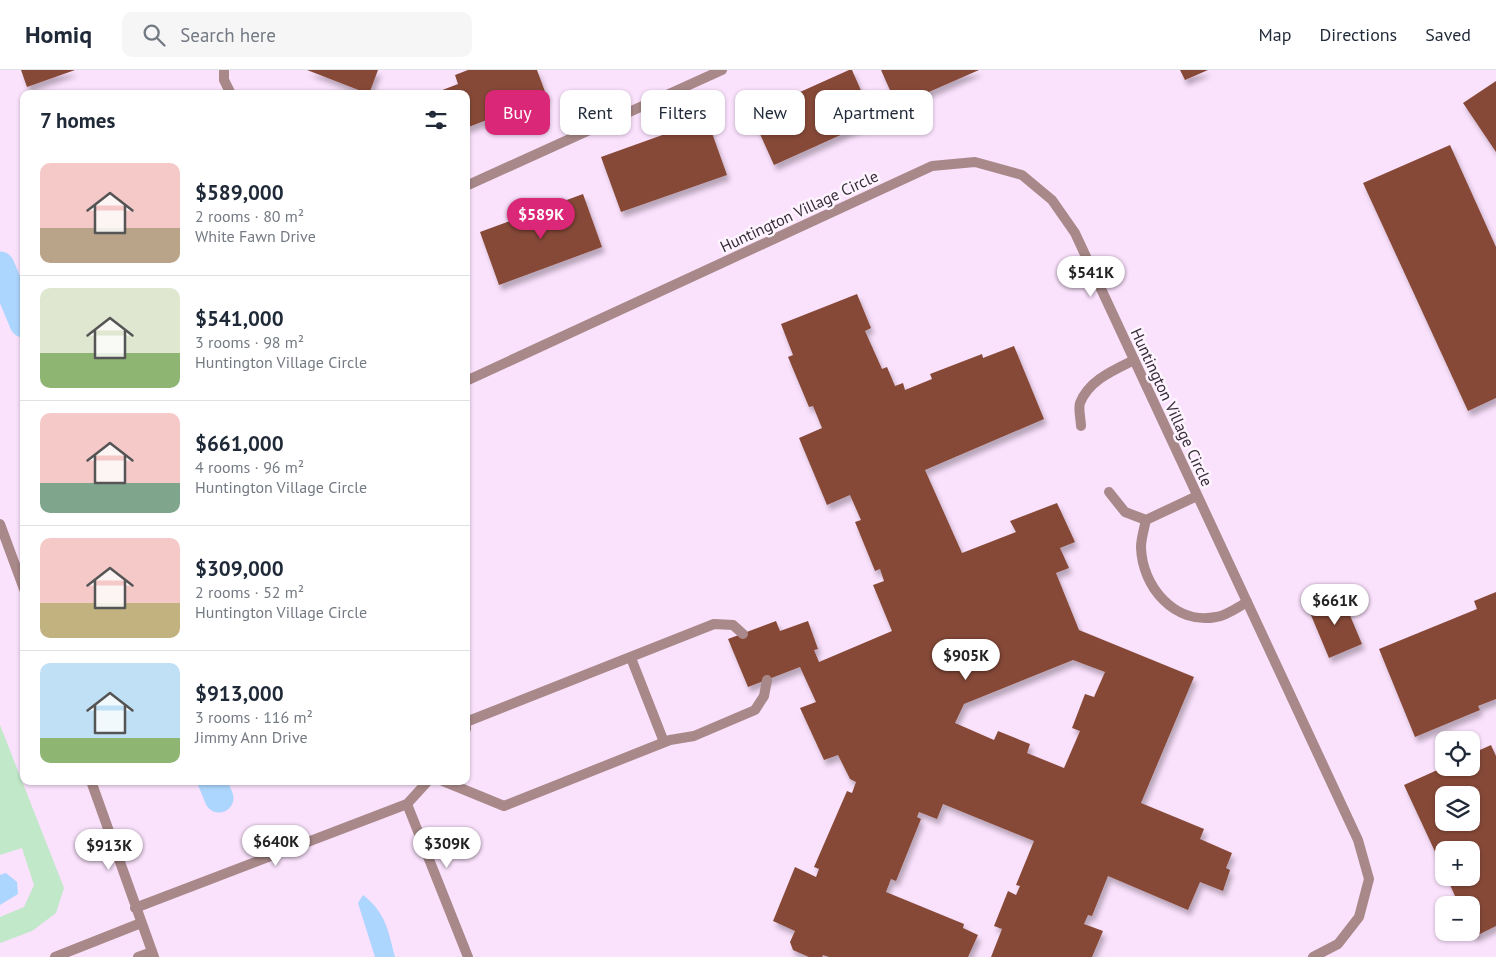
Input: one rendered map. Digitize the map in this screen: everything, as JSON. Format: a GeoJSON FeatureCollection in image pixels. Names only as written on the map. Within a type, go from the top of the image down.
{"type":"FeatureCollection","features":[{"type":"Feature","properties":{"kind":"street"},"geometry":{"type":"LineString","coordinates":[[224,70],[224,80],[229,90]]}},
{"type":"Feature","properties":{"kind":"street"},"geometry":{"type":"LineString","coordinates":[[470,184],[722,70]]}},
{"type":"Feature","properties":{"kind":"street","name":"Huntington Village Circle"},"geometry":{"type":"LineString","coordinates":[[470,379],[932,166],[975,162],[1022,175],[1052,200],[1075,233],[1358,840],[1369,879],[1360,917],[1338,944],[1313,957]]}},
{"type":"Feature","properties":{"kind":"street"},"geometry":{"type":"LineString","coordinates":[[1081,426],[1080,404],[1091,387],[1106,374],[1134,360]]}},
{"type":"Feature","properties":{"kind":"street"},"geometry":{"type":"LineString","coordinates":[[1110,492],[1125,512],[1146,520],[1197,496]]}},
{"type":"Feature","properties":{"kind":"street"},"geometry":{"type":"LineString","coordinates":[[1146,520],[1141,547],[1147,574],[1162,600],[1172,610],[1186,617],[1218,617],[1247,602]]}},
{"type":"Feature","properties":{"kind":"street"},"geometry":{"type":"LineString","coordinates":[[0,524],[20,578]]}},
{"type":"Feature","properties":{"kind":"street"},"geometry":{"type":"LineString","coordinates":[[470,720],[714,624],[733,626],[743,634]]}},
{"type":"Feature","properties":{"kind":"street"},"geometry":{"type":"LineString","coordinates":[[630,658],[664,742]]}},
{"type":"Feature","properties":{"kind":"street"},"geometry":{"type":"LineString","coordinates":[[453,785],[504,806],[664,742],[694,736],[754,710],[764,696],[767,680]]}},
{"type":"Feature","properties":{"kind":"street"},"geometry":{"type":"LineString","coordinates":[[92,785],[153,954],[138,957]]}},
{"type":"Feature","properties":{"kind":"street"},"geometry":{"type":"LineString","coordinates":[[135,908],[408,804],[425,785]]}},
{"type":"Feature","properties":{"kind":"street"},"geometry":{"type":"LineString","coordinates":[[408,804],[468,957]]}},
{"type":"Feature","properties":{"kind":"street"},"geometry":{"type":"LineString","coordinates":[[55,957],[141,923]]}},
{"type":"Feature","properties":{"kind":"green space"},"geometry":{"type":"Polygon","coordinates":[[[0,725],[20,776],[20,785],[24,785],[64,888],[56,913],[32,931],[0,943],[0,917],[24,907],[34,885],[22,848],[0,855],[0,725]]]}},
{"type":"Feature","properties":{"kind":"water"},"geometry":{"type":"Polygon","coordinates":[[[6,873],[17,882],[18,894],[0,905],[0,875],[6,873]]]}},
{"type":"Feature","properties":{"kind":"water"},"geometry":{"type":"Polygon","coordinates":[[[363,895],[377,908],[381,915],[388,930],[395,957],[375,957],[358,903],[363,895]]]}},
{"type":"Feature","properties":{"kind":"building"},"geometry":{"type":"Polygon","coordinates":[[[21,70],[75,70],[27,87],[21,70]]]}},
{"type":"Feature","properties":{"kind":"building"},"geometry":{"type":"Polygon","coordinates":[[[307,70],[378,70],[370,90],[359,90],[307,70]]]}},
{"type":"Feature","properties":{"kind":"building"},"geometry":{"type":"Polygon","coordinates":[[[468,70],[537,70],[544,90],[485,90],[485,121],[470,126],[470,90],[442,90],[458,84],[455,75],[468,70]]]}},
{"type":"Feature","properties":{"kind":"building"},"geometry":{"type":"Polygon","coordinates":[[[852,70],[861,90],[815,90],[815,135],[841,135],[774,165],[760,135],[805,135],[804,90],[852,70]]]}},
{"type":"Feature","properties":{"kind":"building"},"geometry":{"type":"Polygon","coordinates":[[[881,70],[979,70],[933,90],[890,90],[881,70]]]}},
{"type":"Feature","properties":{"kind":"building"},"geometry":{"type":"Polygon","coordinates":[[[1180,70],[1208,70],[1185,80],[1180,70]]]}},
{"type":"Feature","properties":{"kind":"building"},"geometry":{"type":"Polygon","coordinates":[[[1496,81],[1496,152],[1463,103],[1496,81]]]}},
{"type":"Feature","properties":{"kind":"building"},"geometry":{"type":"Polygon","coordinates":[[[662,135],[713,135],[727,175],[621,212],[601,157],[662,135]]]}},
{"type":"Feature","properties":{"kind":"building"},"geometry":{"type":"Polygon","coordinates":[[[1450,145],[1496,247],[1496,398],[1468,411],[1363,183],[1450,145]]]}},
{"type":"Feature","properties":{"kind":"building"},"geometry":{"type":"Polygon","coordinates":[[[583,194],[602,247],[499,285],[480,232],[583,194]]]}},
{"type":"Feature","properties":{"kind":"building"},"geometry":{"type":"Polygon","coordinates":[[[857,294],[871,328],[865,331],[882,369],[887,367],[895,386],[903,383],[905,390],[932,379],[930,374],[982,354],[983,358],[1014,346],[1044,419],[925,470],[962,553],[1016,532],[1010,521],[1057,503],[1075,542],[1060,548],[1069,568],[1056,573],[1079,630],[1194,677],[1141,803],[1204,829],[1200,839],[1232,853],[1226,868],[1230,870],[1223,891],[1200,882],[1188,910],[1108,876],[1092,916],[1088,915],[1084,924],[1103,931],[1092,957],[991,957],[1002,929],[994,926],[1008,891],[1016,895],[1020,886],[1016,885],[1034,841],[943,804],[937,819],[919,812],[917,817],[921,819],[896,881],[891,879],[886,892],[964,924],[963,928],[978,935],[968,957],[829,957],[823,955],[822,957],[809,957],[793,950],[790,942],[795,931],[773,921],[795,867],[816,877],[819,869],[814,867],[847,791],[852,793],[856,782],[850,779],[838,755],[824,760],[800,708],[816,702],[800,667],[748,687],[728,639],[776,621],[780,631],[808,621],[818,649],[814,650],[819,662],[892,631],[873,585],[884,581],[880,569],[875,571],[855,522],[861,520],[850,495],[827,505],[799,438],[822,428],[813,406],[809,407],[788,357],[793,355],[781,324],[857,294]],[[1073,660],[964,704],[955,723],[994,740],[998,731],[1030,744],[1027,753],[1064,768],[1080,731],[1072,728],[1085,694],[1094,697],[1105,672],[1073,660]]]}},
{"type":"Feature","properties":{"kind":"building"},"geometry":{"type":"Polygon","coordinates":[[[1496,592],[1496,699],[1478,706],[1480,710],[1415,737],[1379,649],[1477,609],[1474,601],[1496,592]]]}},
{"type":"Feature","properties":{"kind":"building"},"geometry":{"type":"Polygon","coordinates":[[[1341,594],[1362,644],[1329,658],[1308,608],[1341,594]]]}},
{"type":"Feature","properties":{"kind":"building"},"geometry":{"type":"Polygon","coordinates":[[[1491,745],[1496,756],[1496,926],[1480,934],[1480,896],[1455,896],[1451,886],[1480,886],[1480,841],[1435,841],[1435,852],[1404,785],[1435,771],[1435,776],[1480,776],[1480,750],[1491,745]]]}},
{"type":"Feature","properties":{"kind":"waterway"},"geometry":{"type":"LineString","coordinates":[[0,266],[20,314]]}},
{"type":"Feature","properties":{"kind":"waterway"},"geometry":{"type":"LineString","coordinates":[[214,785],[219,798]]}}]}
